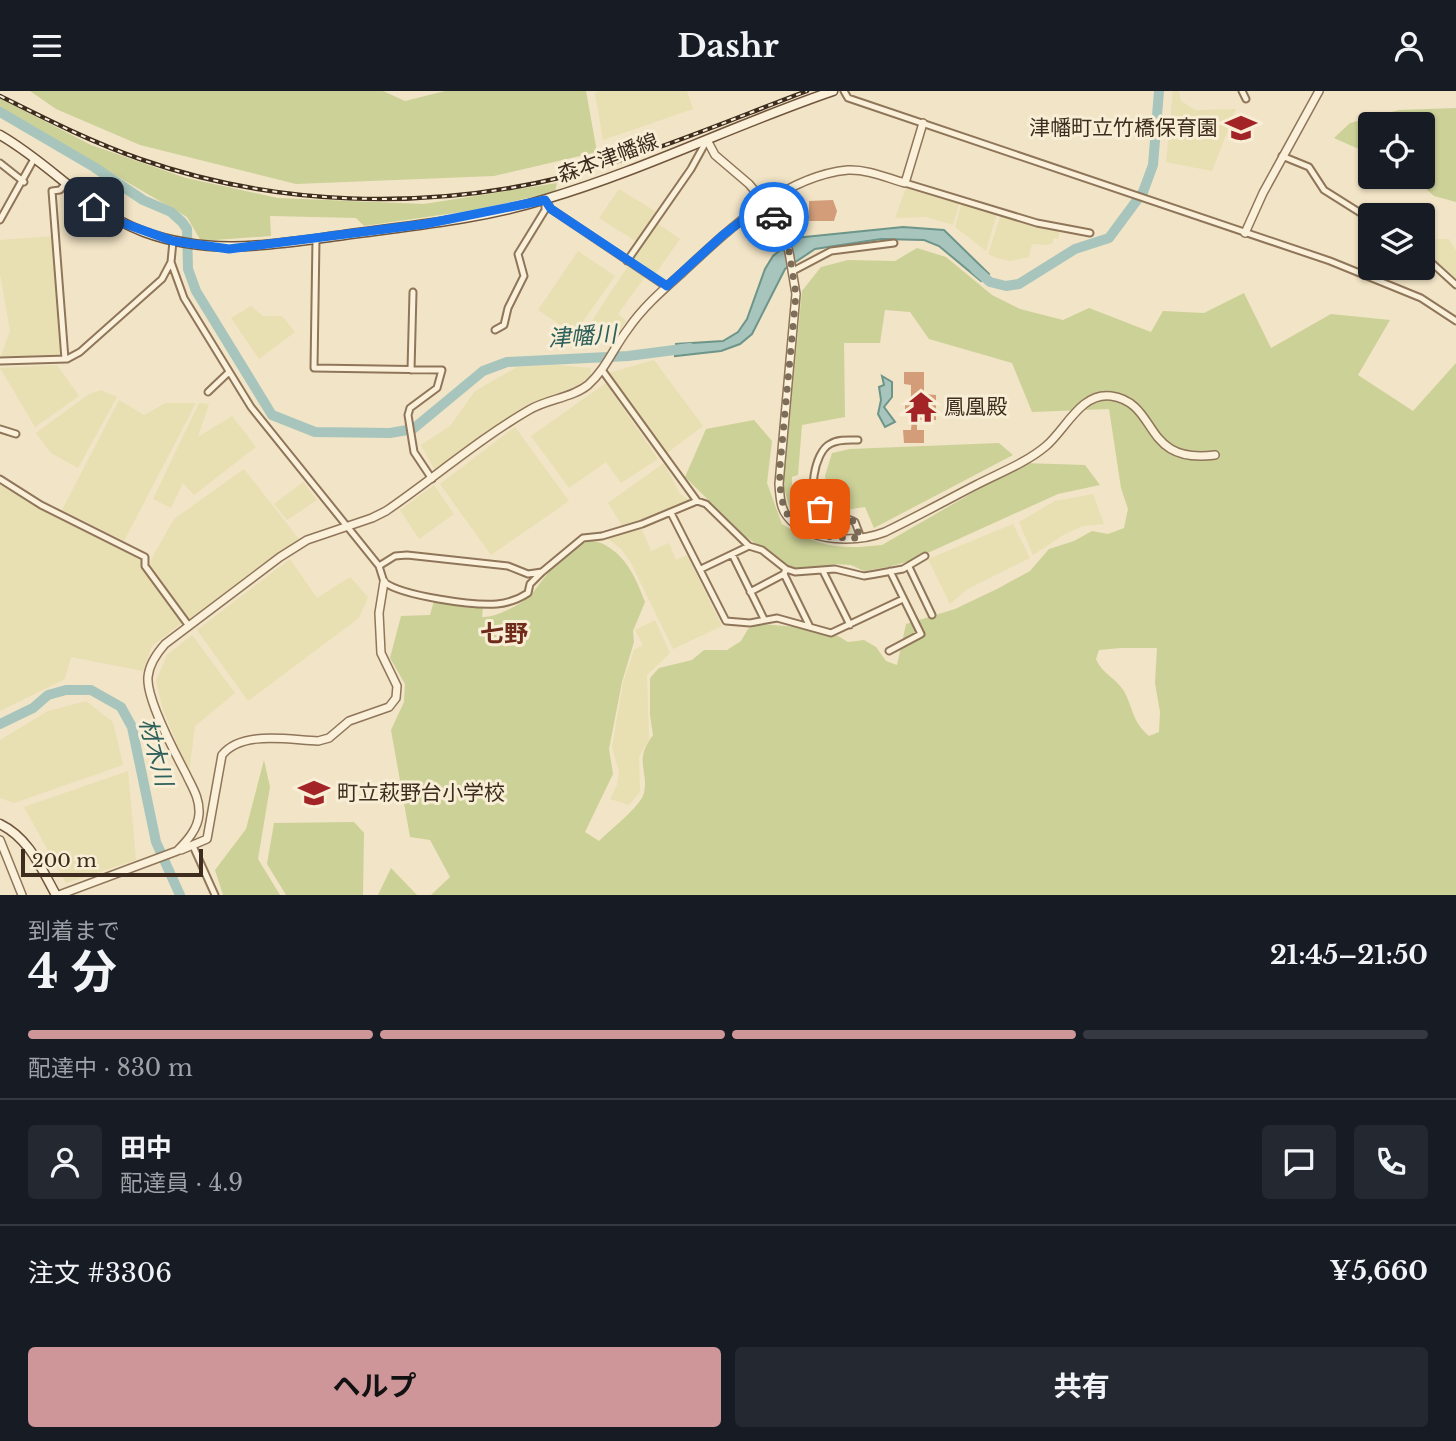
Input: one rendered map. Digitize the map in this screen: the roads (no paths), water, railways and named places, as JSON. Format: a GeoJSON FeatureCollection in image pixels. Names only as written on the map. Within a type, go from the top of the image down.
{"type":"FeatureCollection","features":[{"type":"Feature","properties":{"kind":"main road","name":"森本津幡線"},"geometry":{"type":"LineString","coordinates":[[0,135],[120,222],[173,241],[201,247],[256,247],[425,224],[545,200],[833,91]]}},
{"type":"Feature","properties":{"kind":"main road"},"geometry":{"type":"LineString","coordinates":[[0,824],[15,832],[31,851],[58,895]]}},
{"type":"Feature","properties":{"kind":"street"},"geometry":{"type":"LineString","coordinates":[[844,91],[848,98],[1330,261],[1421,298],[1456,321]]}},
{"type":"Feature","properties":{"kind":"street"},"geometry":{"type":"LineString","coordinates":[[1242,91],[1246,99]]}},
{"type":"Feature","properties":{"kind":"street"},"geometry":{"type":"LineString","coordinates":[[1245,233],[1282,156],[1319,91]]}},
{"type":"Feature","properties":{"kind":"street"},"geometry":{"type":"LineString","coordinates":[[905,183],[923,123]]}},
{"type":"Feature","properties":{"kind":"street"},"geometry":{"type":"LineString","coordinates":[[707,140],[715,155],[765,203],[782,231],[793,271],[796,294],[779,475],[783,509],[801,529],[816,536],[861,538],[885,532],[1028,459],[1049,444],[1093,397],[1104,395],[1125,400],[1134,407],[1167,448],[1175,453],[1186,457],[1216,455]]}},
{"type":"Feature","properties":{"kind":"street"},"geometry":{"type":"LineString","coordinates":[[627,261],[691,169],[707,140]]}},
{"type":"Feature","properties":{"kind":"street"},"geometry":{"type":"LineString","coordinates":[[1282,156],[1309,167],[1324,190],[1358,211]]}},
{"type":"Feature","properties":{"kind":"street"},"geometry":{"type":"LineString","coordinates":[[0,220],[34,159]]}},
{"type":"Feature","properties":{"kind":"street"},"geometry":{"type":"LineString","coordinates":[[0,163],[24,181]]}},
{"type":"Feature","properties":{"kind":"street"},"geometry":{"type":"LineString","coordinates":[[177,851],[188,841],[199,815],[196,792],[167,736],[148,679],[157,652],[280,557],[307,540],[386,511],[514,419],[544,402],[586,386],[602,370],[628,328],[667,286],[723,235],[765,203],[783,191],[829,173],[859,170],[1037,223],[1090,233]]}},
{"type":"Feature","properties":{"kind":"street"},"geometry":{"type":"LineString","coordinates":[[65,184],[60,190],[52,191],[65,359]]}},
{"type":"Feature","properties":{"kind":"street"},"geometry":{"type":"LineString","coordinates":[[545,200],[551,209],[667,286]]}},
{"type":"Feature","properties":{"kind":"street"},"geometry":{"type":"LineString","coordinates":[[495,330],[504,325],[508,307],[524,276],[518,254],[545,210],[545,200]]}},
{"type":"Feature","properties":{"kind":"street"},"geometry":{"type":"LineString","coordinates":[[316,239],[314,368],[442,370],[437,388],[410,408],[408,415],[416,456],[432,479]]}},
{"type":"Feature","properties":{"kind":"street"},"geometry":{"type":"LineString","coordinates":[[0,361],[65,359],[80,352],[162,279],[171,262],[173,241]]}},
{"type":"Feature","properties":{"kind":"street"},"geometry":{"type":"LineString","coordinates":[[793,271],[831,251],[894,243]]}},
{"type":"Feature","properties":{"kind":"street"},"geometry":{"type":"LineString","coordinates":[[58,895],[141,866],[206,839],[222,755],[229,747],[245,741],[318,741],[329,738],[349,720],[389,707],[396,698],[397,687],[381,653],[379,613],[384,582],[379,566],[259,418],[184,298],[171,262]]}},
{"type":"Feature","properties":{"kind":"street"},"geometry":{"type":"LineString","coordinates":[[1435,266],[1456,285]]}},
{"type":"Feature","properties":{"kind":"street"},"geometry":{"type":"LineString","coordinates":[[411,370],[413,292]]}},
{"type":"Feature","properties":{"kind":"street"},"geometry":{"type":"LineString","coordinates":[[602,370],[696,501],[706,504],[749,546],[762,550],[785,572],[809,625]]}},
{"type":"Feature","properties":{"kind":"street"},"geometry":{"type":"LineString","coordinates":[[208,392],[229,372]]}},
{"type":"Feature","properties":{"kind":"street"},"geometry":{"type":"LineString","coordinates":[[0,429],[16,434]]}},
{"type":"Feature","properties":{"kind":"street"},"geometry":{"type":"LineString","coordinates":[[858,440],[835,442],[820,452],[816,460],[815,499],[820,509],[833,519],[847,518],[855,522],[861,538]]}},
{"type":"Feature","properties":{"kind":"street"},"geometry":{"type":"LineString","coordinates":[[0,479],[41,505],[145,557],[145,566],[189,626]]}},
{"type":"Feature","properties":{"kind":"street"},"geometry":{"type":"LineString","coordinates":[[384,582],[411,594],[500,604],[528,593],[530,583],[583,538],[602,536],[671,513],[696,501]]}},
{"type":"Feature","properties":{"kind":"street"},"geometry":{"type":"LineString","coordinates":[[671,513],[726,621],[750,623],[764,619],[789,620],[831,633],[903,599]]}},
{"type":"Feature","properties":{"kind":"street"},"geometry":{"type":"LineString","coordinates":[[701,569],[749,546]]}},
{"type":"Feature","properties":{"kind":"street"},"geometry":{"type":"LineString","coordinates":[[732,554],[764,619]]}},
{"type":"Feature","properties":{"kind":"street"},"geometry":{"type":"LineString","coordinates":[[379,566],[395,556],[407,555],[508,566],[521,573],[542,572]]}},
{"type":"Feature","properties":{"kind":"street"},"geometry":{"type":"LineString","coordinates":[[751,591],[785,572],[843,569],[864,576],[909,566],[925,556]]}},
{"type":"Feature","properties":{"kind":"street"},"geometry":{"type":"LineString","coordinates":[[909,566],[932,615]]}},
{"type":"Feature","properties":{"kind":"street"},"geometry":{"type":"LineString","coordinates":[[823,571],[850,625]]}},
{"type":"Feature","properties":{"kind":"street"},"geometry":{"type":"LineString","coordinates":[[889,651],[921,634],[890,571]]}},
{"type":"Feature","properties":{"kind":"street"},"geometry":{"type":"LineString","coordinates":[[0,840],[22,895]]}},
{"type":"Feature","properties":{"kind":"street"},"geometry":{"type":"LineString","coordinates":[[193,846],[215,895]]}},
{"type":"Feature","properties":{"kind":"water"},"geometry":{"type":"Polygon","coordinates":[[[903,227],[944,230],[989,274],[981,281],[939,246],[924,240],[881,239],[815,249],[785,269],[752,334],[740,344],[721,351],[675,356],[676,344],[723,341],[738,332],[747,319],[765,269],[773,256],[795,238],[903,227]]]}},
{"type":"Feature","properties":{"kind":"water"},"geometry":{"type":"Polygon","coordinates":[[[882,376],[892,382],[892,397],[884,407],[895,422],[885,427],[878,414],[881,400],[879,387],[884,385],[882,376]]]}},
{"type":"Feature","properties":{"kind":"waterway","name":"津幡川"},"geometry":{"type":"LineString","coordinates":[[975,269],[990,282],[1006,286],[1019,284],[1075,249],[1109,238],[1143,192],[1153,165],[1159,91]]}},
{"type":"Feature","properties":{"kind":"waterway","name":"津幡川"},"geometry":{"type":"LineString","coordinates":[[0,112],[94,167],[143,200],[171,212],[182,222],[187,229],[188,269],[196,291],[272,415],[315,432],[390,433],[413,429],[483,371],[507,362],[628,356],[690,348]]}},
{"type":"Feature","properties":{"kind":"waterway","name":"材木川"},"geometry":{"type":"LineString","coordinates":[[0,724],[33,708],[48,695],[66,690],[91,690],[121,707],[132,727],[156,842],[180,895]]}},
{"type":"Feature","properties":{"kind":"railway"},"geometry":{"type":"LineString","coordinates":[[0,96],[104,145],[191,175],[296,194],[403,199],[510,188],[594,169],[807,91]]}},
{"type":"Feature","properties":{"kind":"place","name":"津幡町立竹橋保育園"},"geometry":{"type":"Point","coordinates":[1241,128]}},
{"type":"Feature","properties":{"kind":"place","name":"鳳凰殿"},"geometry":{"type":"Point","coordinates":[921,407]}},
{"type":"Feature","properties":{"kind":"place","name":"町立萩野台小学校"},"geometry":{"type":"Point","coordinates":[314,793]}},
{"type":"Feature","properties":{"kind":"district","name":"七野"},"geometry":{"type":"Point","coordinates":[504,634]}}]}
